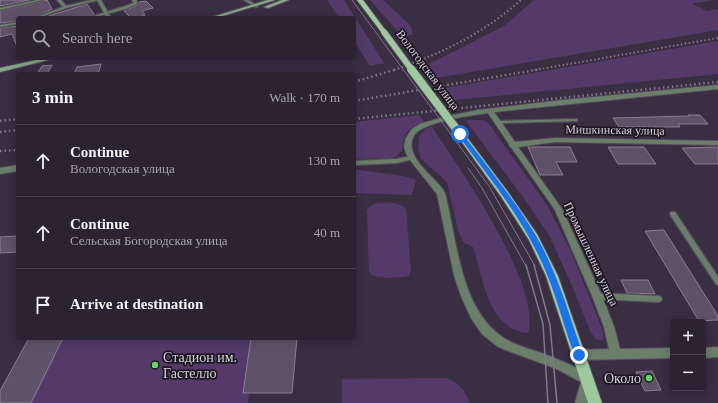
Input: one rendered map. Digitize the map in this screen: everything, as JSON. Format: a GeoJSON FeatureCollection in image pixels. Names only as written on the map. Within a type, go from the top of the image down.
{"type":"FeatureCollection","features":[{"type":"Feature","properties":{"kind":"main road"},"geometry":{"type":"LineString","coordinates":[[218,16],[273,0]]}},
{"type":"Feature","properties":{"kind":"main road"},"geometry":{"type":"LineString","coordinates":[[234,16],[287,0]]}},
{"type":"Feature","properties":{"kind":"main road","name":"Вологодская улица"},"geometry":{"type":"LineString","coordinates":[[360,0],[521,217],[533,237],[552,276],[595,403]]}},
{"type":"Feature","properties":{"kind":"main road"},"geometry":{"type":"LineString","coordinates":[[0,65],[23,60]]}},
{"type":"Feature","properties":{"kind":"main road"},"geometry":{"type":"LineString","coordinates":[[0,70],[44,60]]}},
{"type":"Feature","properties":{"kind":"street"},"geometry":{"type":"LineString","coordinates":[[97,0],[108,16]]}},
{"type":"Feature","properties":{"kind":"street"},"geometry":{"type":"LineString","coordinates":[[581,403],[587,379],[553,362],[501,342],[484,329],[472,311],[462,287],[441,193],[432,180],[411,158],[409,152],[409,138],[413,132],[419,128],[456,117],[520,106],[718,87]]}},
{"type":"Feature","properties":{"kind":"street","name":"Промышленная улица"},"geometry":{"type":"LineString","coordinates":[[490,111],[512,145],[558,209],[597,296],[609,327],[616,354]]}},
{"type":"Feature","properties":{"kind":"street","name":"Мишкинская улица"},"geometry":{"type":"LineString","coordinates":[[512,145],[555,140],[718,143]]}},
{"type":"Feature","properties":{"kind":"street"},"geometry":{"type":"LineString","coordinates":[[0,171],[16,168]]}},
{"type":"Feature","properties":{"kind":"street"},"geometry":{"type":"LineString","coordinates":[[706,353],[718,352]]}},
{"type":"Feature","properties":{"kind":"street"},"geometry":{"type":"LineString","coordinates":[[579,355],[670,353]]}},
{"type":"Feature","properties":{"kind":"lane"},"geometry":{"type":"LineString","coordinates":[[0,9],[41,0]]}},
{"type":"Feature","properties":{"kind":"lane"},"geometry":{"type":"LineString","coordinates":[[60,0],[65,7]]}},
{"type":"Feature","properties":{"kind":"lane"},"geometry":{"type":"LineString","coordinates":[[40,16],[65,7],[97,0]]}},
{"type":"Feature","properties":{"kind":"lane"},"geometry":{"type":"LineString","coordinates":[[95,16],[127,7],[136,3],[134,0]]}},
{"type":"Feature","properties":{"kind":"lane"},"geometry":{"type":"LineString","coordinates":[[248,0],[256,6]]}},
{"type":"Feature","properties":{"kind":"lane"},"geometry":{"type":"LineString","coordinates":[[0,26],[16,23]]}},
{"type":"Feature","properties":{"kind":"lane"},"geometry":{"type":"LineString","coordinates":[[497,122],[575,120]]}},
{"type":"Feature","properties":{"kind":"lane"},"geometry":{"type":"LineString","coordinates":[[356,163],[397,161],[411,158]]}},
{"type":"Feature","properties":{"kind":"lane"},"geometry":{"type":"LineString","coordinates":[[673,214],[718,282]]}},
{"type":"Feature","properties":{"kind":"lane"},"geometry":{"type":"LineString","coordinates":[[597,296],[659,299]]}},
{"type":"Feature","properties":{"kind":"shaded area"},"geometry":{"type":"Polygon","coordinates":[[[327,0],[344,0],[354,16],[338,16],[327,0]]]}},
{"type":"Feature","properties":{"kind":"shaded area"},"geometry":{"type":"Polygon","coordinates":[[[370,0],[383,0],[411,26],[413,34],[406,37],[401,35],[370,0]]]}},
{"type":"Feature","properties":{"kind":"shaded area"},"geometry":{"type":"Polygon","coordinates":[[[534,0],[712,0],[692,4],[708,11],[718,9],[718,30],[436,78],[427,65],[504,26],[534,0]]]}},
{"type":"Feature","properties":{"kind":"shaded area"},"geometry":{"type":"Polygon","coordinates":[[[356,19],[384,63],[370,66],[356,44],[356,19]]]}},
{"type":"Feature","properties":{"kind":"shaded area"},"geometry":{"type":"Polygon","coordinates":[[[718,41],[718,74],[454,100],[445,88],[718,41]]]}},
{"type":"Feature","properties":{"kind":"shaded area"},"geometry":{"type":"Polygon","coordinates":[[[419,115],[424,122],[407,132],[402,151],[394,158],[356,159],[356,122],[419,115]]]}},
{"type":"Feature","properties":{"kind":"shaded area"},"geometry":{"type":"Polygon","coordinates":[[[483,120],[489,124],[547,205],[570,249],[603,331],[603,340],[597,340],[591,333],[550,237],[523,197],[466,121],[483,120]]]}},
{"type":"Feature","properties":{"kind":"shaded area"},"geometry":{"type":"Polygon","coordinates":[[[432,127],[478,198],[496,228],[511,258],[523,286],[529,312],[528,333],[515,330],[504,323],[496,313],[484,287],[473,247],[463,242],[458,230],[447,182],[421,159],[418,149],[419,136],[427,128],[432,127]]]}},
{"type":"Feature","properties":{"kind":"shaded area"},"geometry":{"type":"Polygon","coordinates":[[[356,169],[408,177],[416,180],[412,195],[356,193],[356,169]]]}},
{"type":"Feature","properties":{"kind":"shaded area"},"geometry":{"type":"Polygon","coordinates":[[[376,203],[396,204],[403,206],[406,209],[411,270],[409,276],[384,278],[372,275],[369,271],[367,210],[370,206],[376,203]]]}},
{"type":"Feature","properties":{"kind":"shaded area","name":"Стадион им. Гастелло"},"geometry":{"type":"Polygon","coordinates":[[[28,340],[297,340],[292,393],[249,393],[248,403],[0,403],[28,340]]]}},
{"type":"Feature","properties":{"kind":"shaded area"},"geometry":{"type":"Polygon","coordinates":[[[447,378],[455,382],[461,388],[469,403],[342,403],[342,379],[447,378]]]}},
{"type":"Feature","properties":{"kind":"building"},"geometry":{"type":"Polygon","coordinates":[[[0,0],[30,0],[0,6],[0,0]]]}},
{"type":"Feature","properties":{"kind":"building"},"geometry":{"type":"Polygon","coordinates":[[[47,0],[52,9],[36,16],[16,16],[16,21],[0,23],[0,11],[47,0]]]}},
{"type":"Feature","properties":{"kind":"building"},"geometry":{"type":"Polygon","coordinates":[[[146,1],[153,8],[142,11],[145,15],[141,16],[129,16],[124,11],[139,4],[139,2],[146,1]]]}},
{"type":"Feature","properties":{"kind":"building"},"geometry":{"type":"Polygon","coordinates":[[[87,4],[94,14],[90,16],[48,16],[87,4]]]}},
{"type":"Feature","properties":{"kind":"building"},"geometry":{"type":"Polygon","coordinates":[[[16,26],[16,44],[12,34],[0,37],[0,28],[16,26]]]}},
{"type":"Feature","properties":{"kind":"building"},"geometry":{"type":"Polygon","coordinates":[[[101,64],[99,72],[75,72],[77,67],[101,64]]]}},
{"type":"Feature","properties":{"kind":"building"},"geometry":{"type":"Polygon","coordinates":[[[52,65],[48,72],[38,72],[42,66],[52,65]]]}},
{"type":"Feature","properties":{"kind":"building"},"geometry":{"type":"Polygon","coordinates":[[[688,115],[700,115],[708,124],[678,124],[680,127],[619,127],[613,118],[689,116],[688,115]]]}},
{"type":"Feature","properties":{"kind":"building"},"geometry":{"type":"Polygon","coordinates":[[[528,147],[570,147],[577,162],[556,162],[563,175],[540,175],[528,147]]]}},
{"type":"Feature","properties":{"kind":"building"},"geometry":{"type":"Polygon","coordinates":[[[608,147],[644,147],[656,164],[618,164],[608,147]]]}},
{"type":"Feature","properties":{"kind":"building"},"geometry":{"type":"Polygon","coordinates":[[[718,147],[718,164],[695,164],[682,148],[718,147]]]}},
{"type":"Feature","properties":{"kind":"building"},"geometry":{"type":"Polygon","coordinates":[[[664,230],[718,316],[718,320],[706,321],[706,319],[698,319],[645,231],[664,230]]]}},
{"type":"Feature","properties":{"kind":"building"},"geometry":{"type":"Polygon","coordinates":[[[16,236],[16,252],[0,253],[0,237],[16,236]]]}},
{"type":"Feature","properties":{"kind":"building"},"geometry":{"type":"Polygon","coordinates":[[[621,280],[648,280],[655,294],[627,293],[621,280]]]}},
{"type":"Feature","properties":{"kind":"building"},"geometry":{"type":"Polygon","coordinates":[[[28,340],[62,340],[31,403],[0,403],[0,391],[28,340]]]}},
{"type":"Feature","properties":{"kind":"building"},"geometry":{"type":"Polygon","coordinates":[[[251,340],[297,340],[292,393],[243,393],[251,340]]]}},
{"type":"Feature","properties":{"kind":"building"},"geometry":{"type":"Polygon","coordinates":[[[652,371],[661,390],[645,391],[636,372],[652,371]]]}},
{"type":"Feature","properties":{"kind":"tram line"},"geometry":{"type":"LineString","coordinates":[[352,0],[489,186],[535,266]]}},
{"type":"Feature","properties":{"kind":"tram line"},"geometry":{"type":"LineString","coordinates":[[468,168],[482,188],[526,266]]}},
{"type":"Feature","properties":{"kind":"tram line"},"geometry":{"type":"LineString","coordinates":[[526,265],[543,324],[548,403]]}},
{"type":"Feature","properties":{"kind":"tram line"},"geometry":{"type":"LineString","coordinates":[[534,265],[550,325],[557,403]]}},
{"type":"Feature","properties":{"kind":"railway"},"geometry":{"type":"LineString","coordinates":[[396,69],[445,50],[492,23],[521,0]]}},
{"type":"Feature","properties":{"kind":"railway"},"geometry":{"type":"LineString","coordinates":[[535,70],[718,38]]}},
{"type":"Feature","properties":{"kind":"railway"},"geometry":{"type":"LineString","coordinates":[[356,81],[396,69]]}},
{"type":"Feature","properties":{"kind":"railway"},"geometry":{"type":"LineString","coordinates":[[356,101],[541,69]]}},
{"type":"Feature","properties":{"kind":"railway"},"geometry":{"type":"LineString","coordinates":[[356,119],[718,82]]}},
{"type":"Feature","properties":{"kind":"railway"},"geometry":{"type":"LineString","coordinates":[[0,121],[16,119]]}},
{"type":"Feature","properties":{"kind":"railway"},"geometry":{"type":"LineString","coordinates":[[0,132],[16,130]]}},
{"type":"Feature","properties":{"kind":"railway"},"geometry":{"type":"LineString","coordinates":[[0,151],[16,150]]}},
{"type":"Feature","properties":{"kind":"place","name":"Стадион им. Гастелло"},"geometry":{"type":"Point","coordinates":[155,365]}},
{"type":"Feature","properties":{"kind":"place","name":"Около"},"geometry":{"type":"Point","coordinates":[649,378]}},
{"type":"Feature","properties":{"kind":"route"},"geometry":{"type":"LineString","coordinates":[[460,134],[505,194],[533,237],[552,276],[579,355]]}}]}
